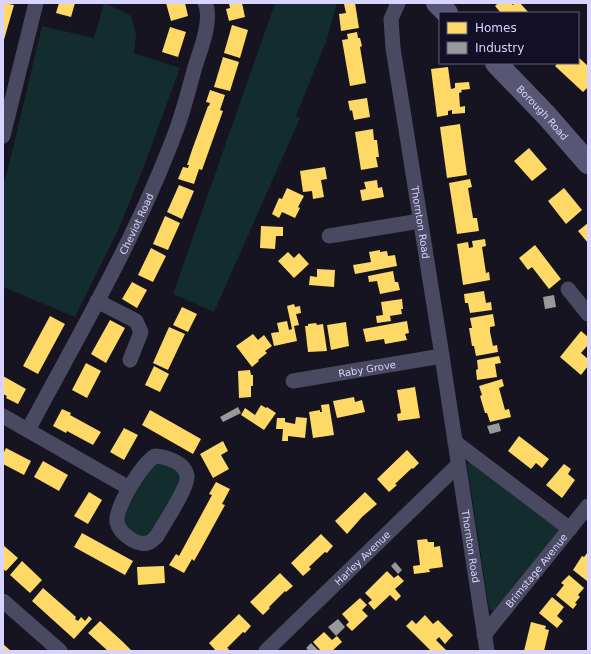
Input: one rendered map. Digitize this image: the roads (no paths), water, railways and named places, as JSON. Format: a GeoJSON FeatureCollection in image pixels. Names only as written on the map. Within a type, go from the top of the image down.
{"type":"FeatureCollection","features":[{"type":"Feature","properties":{"kind":"street"},"geometry":{"type":"LineString","coordinates":[[3,136],[36,3]]}},
{"type":"Feature","properties":{"kind":"street","name":"Cheviot Road"},"geometry":{"type":"LineString","coordinates":[[28,430],[118,262],[150,193],[177,128],[207,23],[207,8],[205,3]]}},
{"type":"Feature","properties":{"kind":"street","name":"Thornton Road"},"geometry":{"type":"LineString","coordinates":[[398,3],[391,19],[393,48],[486,646]]}},
{"type":"Feature","properties":{"kind":"street","name":"Borough Road"},"geometry":{"type":"LineString","coordinates":[[497,64],[547,116],[588,163]]}},
{"type":"Feature","properties":{"kind":"street"},"geometry":{"type":"LineString","coordinates":[[329,236],[420,221]]}},
{"type":"Feature","properties":{"kind":"street"},"geometry":{"type":"LineString","coordinates":[[568,289],[588,314]]}},
{"type":"Feature","properties":{"kind":"street"},"geometry":{"type":"LineString","coordinates":[[97,301],[136,321],[141,332],[130,360]]}},
{"type":"Feature","properties":{"kind":"street","name":"Raby Grove"},"geometry":{"type":"LineString","coordinates":[[293,381],[442,356]]}},
{"type":"Feature","properties":{"kind":"street"},"geometry":{"type":"LineString","coordinates":[[3,416],[129,488]]}},
{"type":"Feature","properties":{"kind":"street"},"geometry":{"type":"LineString","coordinates":[[454,442],[570,529]]}},
{"type":"Feature","properties":{"kind":"street"},"geometry":{"type":"LineString","coordinates":[[155,456],[173,461],[182,467],[187,476],[185,486],[157,536],[150,542],[142,544],[122,533],[117,523],[117,517],[129,488],[148,460],[155,456]]}},
{"type":"Feature","properties":{"kind":"street","name":"Harley Avenue"},"geometry":{"type":"LineString","coordinates":[[266,651],[458,465]]}},
{"type":"Feature","properties":{"kind":"street","name":"Brimstage Avenue"},"geometry":{"type":"LineString","coordinates":[[486,646],[588,506]]}},
{"type":"Feature","properties":{"kind":"street"},"geometry":{"type":"LineString","coordinates":[[3,601],[60,651]]}}]}
